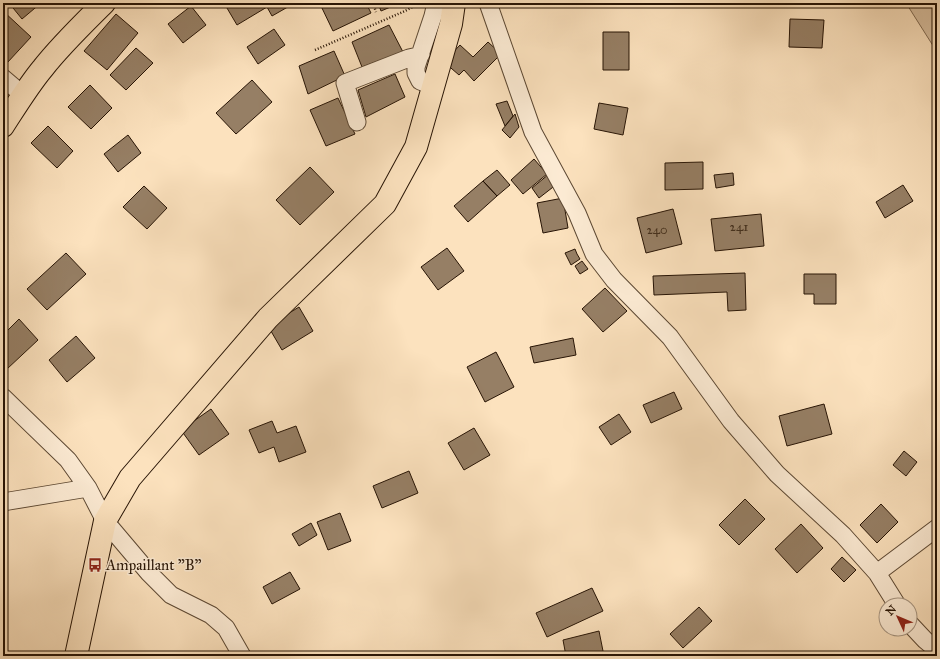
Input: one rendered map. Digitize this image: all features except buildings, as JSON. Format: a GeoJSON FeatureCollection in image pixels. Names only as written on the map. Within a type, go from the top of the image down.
{"type":"FeatureCollection","features":[{"type":"Feature","properties":{"kind":"main road"},"geometry":{"type":"LineString","coordinates":[[3,126],[43,68],[81,25],[104,3]]}},
{"type":"Feature","properties":{"kind":"main road"},"geometry":{"type":"LineString","coordinates":[[76,656],[105,521],[130,478],[268,318],[385,204],[416,147],[451,24],[454,3]]}},
{"type":"Feature","properties":{"kind":"main road"},"geometry":{"type":"LineString","coordinates":[[451,24],[461,3]]}},
{"type":"Feature","properties":{"kind":"street"},"geometry":{"type":"LineString","coordinates":[[433,86],[420,81],[417,77],[416,67],[436,3]]}},
{"type":"Feature","properties":{"kind":"street"},"geometry":{"type":"LineString","coordinates":[[488,3],[533,132],[577,213],[594,254],[614,280],[670,337],[731,421],[773,469],[842,535],[877,573],[892,597]]}},
{"type":"Feature","properties":{"kind":"street"},"geometry":{"type":"LineString","coordinates":[[357,122],[345,83],[421,54]]}},
{"type":"Feature","properties":{"kind":"street"},"geometry":{"type":"LineString","coordinates":[[3,78],[23,95]]}},
{"type":"Feature","properties":{"kind":"street"},"geometry":{"type":"LineString","coordinates":[[3,397],[68,460],[88,488],[105,521],[149,573],[171,595],[211,615],[226,628],[242,656]]}},
{"type":"Feature","properties":{"kind":"street"},"geometry":{"type":"LineString","coordinates":[[3,502],[88,488]]}},
{"type":"Feature","properties":{"kind":"street"},"geometry":{"type":"LineString","coordinates":[[877,573],[937,528]]}},
{"type":"Feature","properties":{"kind":"street"},"geometry":{"type":"LineString","coordinates":[[918,633],[937,650]]}},
{"type":"Feature","properties":{"kind":"path"},"geometry":{"type":"LineString","coordinates":[[373,3],[376,12]]}},
{"type":"Feature","properties":{"kind":"path"},"geometry":{"type":"LineString","coordinates":[[315,50],[420,3]]}},
{"type":"Feature","properties":{"kind":"shaded area"},"geometry":{"type":"Polygon","coordinates":[[[906,3],[937,3],[937,52],[906,3]]]}},
{"type":"Feature","properties":{"kind":"place","name":"Ampaillant \"B\""},"geometry":{"type":"Point","coordinates":[95,565]}}]}
